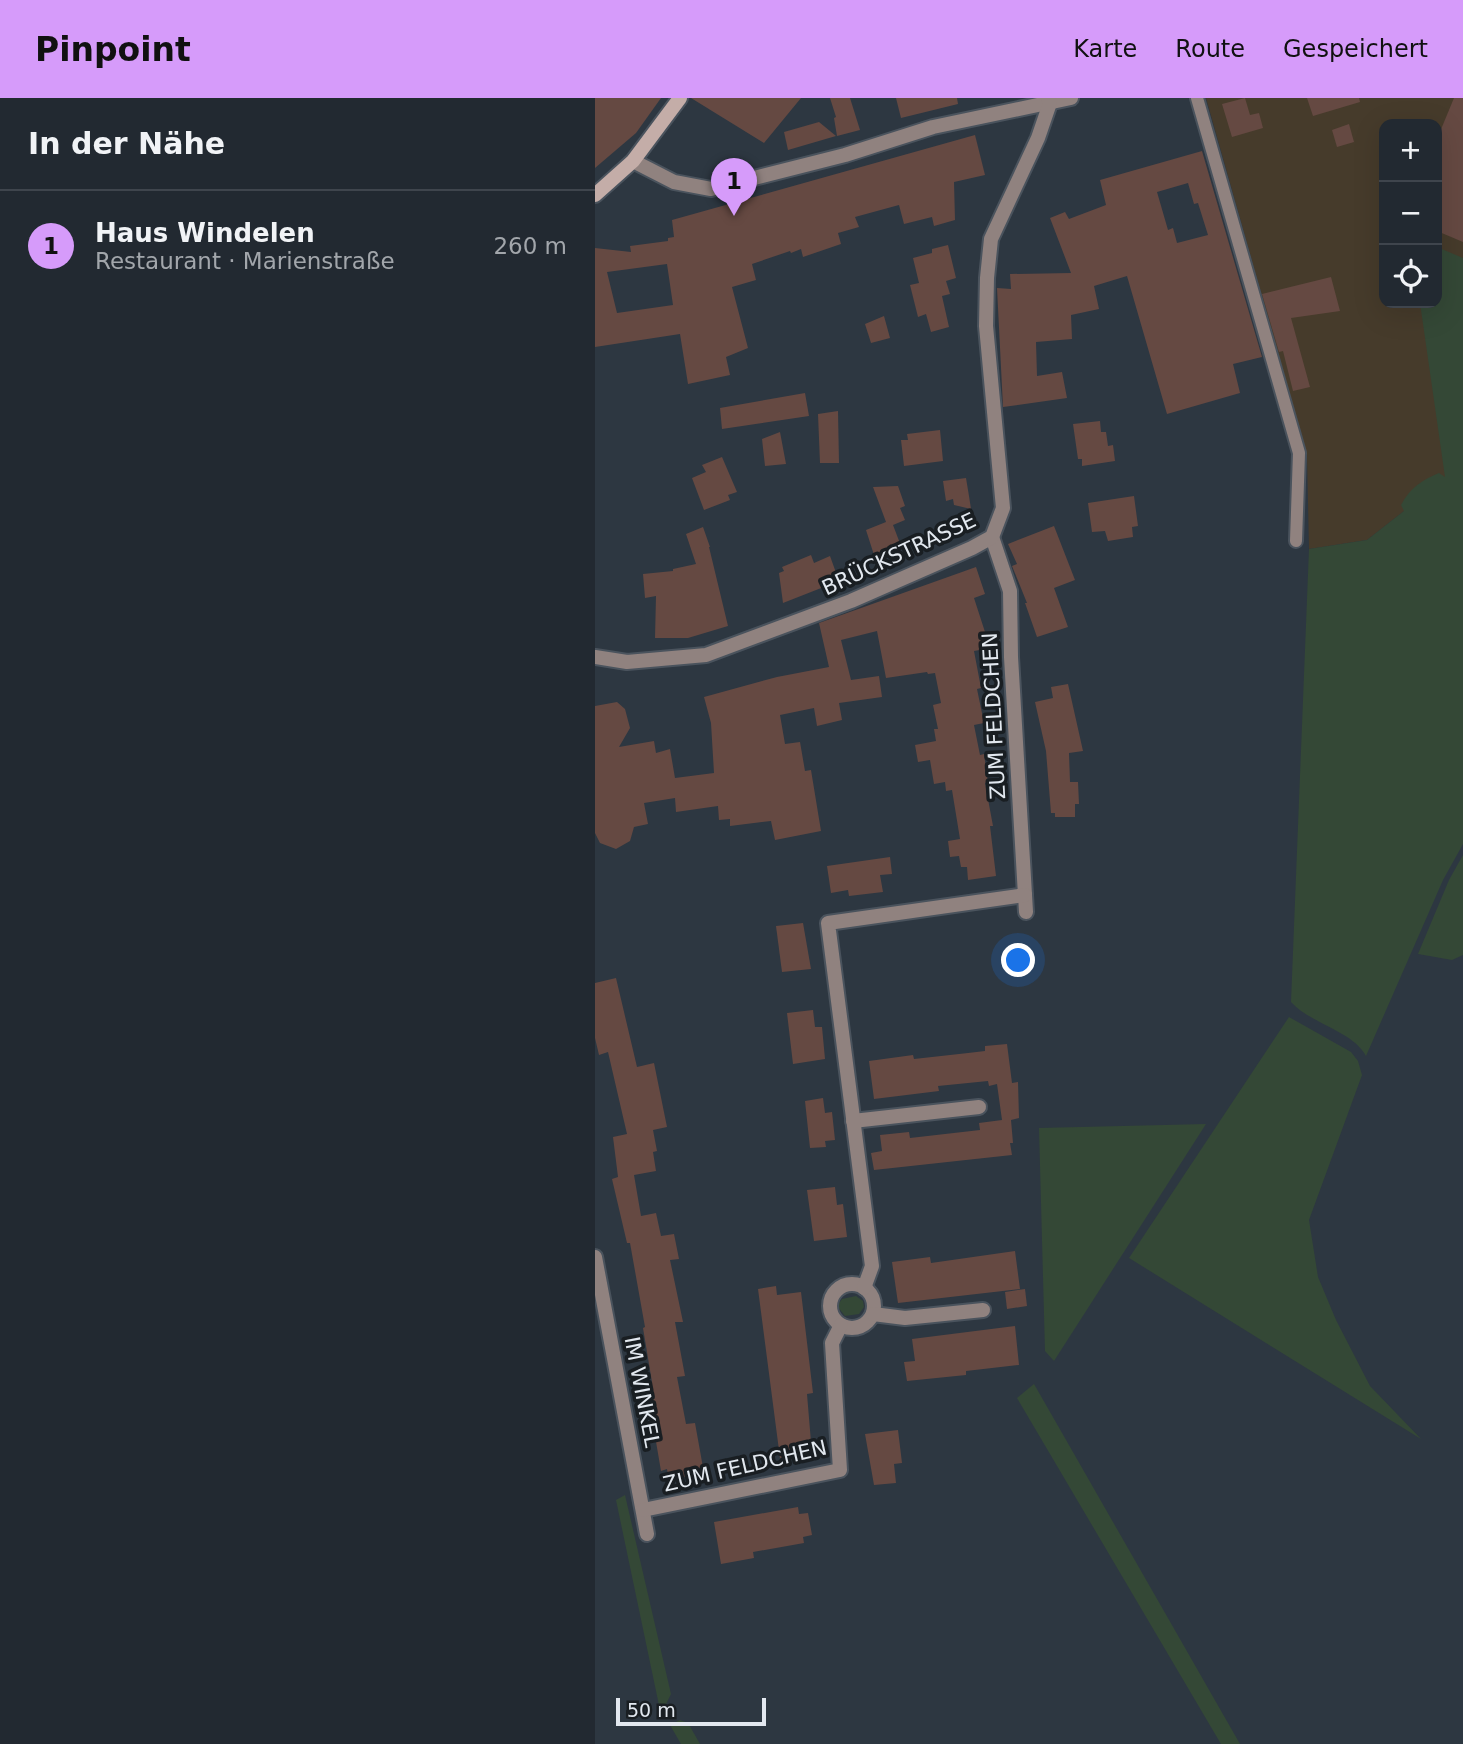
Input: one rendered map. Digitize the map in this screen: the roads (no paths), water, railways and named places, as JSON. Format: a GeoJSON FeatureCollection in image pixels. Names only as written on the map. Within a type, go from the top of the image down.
{"type":"FeatureCollection","features":[{"type":"Feature","properties":{"kind":"main road"},"geometry":{"type":"LineString","coordinates":[[595,195],[633,161],[680,98]]}},
{"type":"Feature","properties":{"kind":"street"},"geometry":{"type":"LineString","coordinates":[[633,161],[674,182],[711,189],[845,155],[933,127],[1049,100],[1071,98]]}},
{"type":"Feature","properties":{"kind":"street","name":"BRÜCKSTRASSE"},"geometry":{"type":"LineString","coordinates":[[595,657],[627,662],[706,654],[851,601],[992,537],[1003,508],[986,326],[991,239],[1038,138],[1049,100]]}},
{"type":"Feature","properties":{"kind":"street","name":"ZUM FELDCHEN"},"geometry":{"type":"LineString","coordinates":[[992,537],[1010,591],[1011,657],[1026,912]]}},
{"type":"Feature","properties":{"kind":"street"},"geometry":{"type":"LineString","coordinates":[[841,1325],[856,1328],[863,1325],[873,1314],[873,1299],[864,1287],[872,1266],[828,923],[1025,895]]}},
{"type":"Feature","properties":{"kind":"street"},"geometry":{"type":"LineString","coordinates":[[853,1121],[979,1107]]}},
{"type":"Feature","properties":{"kind":"street","name":"IM WINKEL"},"geometry":{"type":"LineString","coordinates":[[595,1257],[647,1534]]}},
{"type":"Feature","properties":{"kind":"street","name":"ZUM FELDCHEN"},"geometry":{"type":"LineString","coordinates":[[643,1510],[840,1470],[832,1343],[841,1325],[835,1320],[830,1306],[836,1292],[849,1285],[864,1287]]}},
{"type":"Feature","properties":{"kind":"street"},"geometry":{"type":"LineString","coordinates":[[873,1314],[905,1318],[983,1310]]}},
{"type":"Feature","properties":{"kind":"lane"},"geometry":{"type":"LineString","coordinates":[[1197,98],[1299,453],[1296,541]]}},
{"type":"Feature","properties":{"kind":"place","name":"Haus Windelen"},"geometry":{"type":"Point","coordinates":[734,216]}}]}
